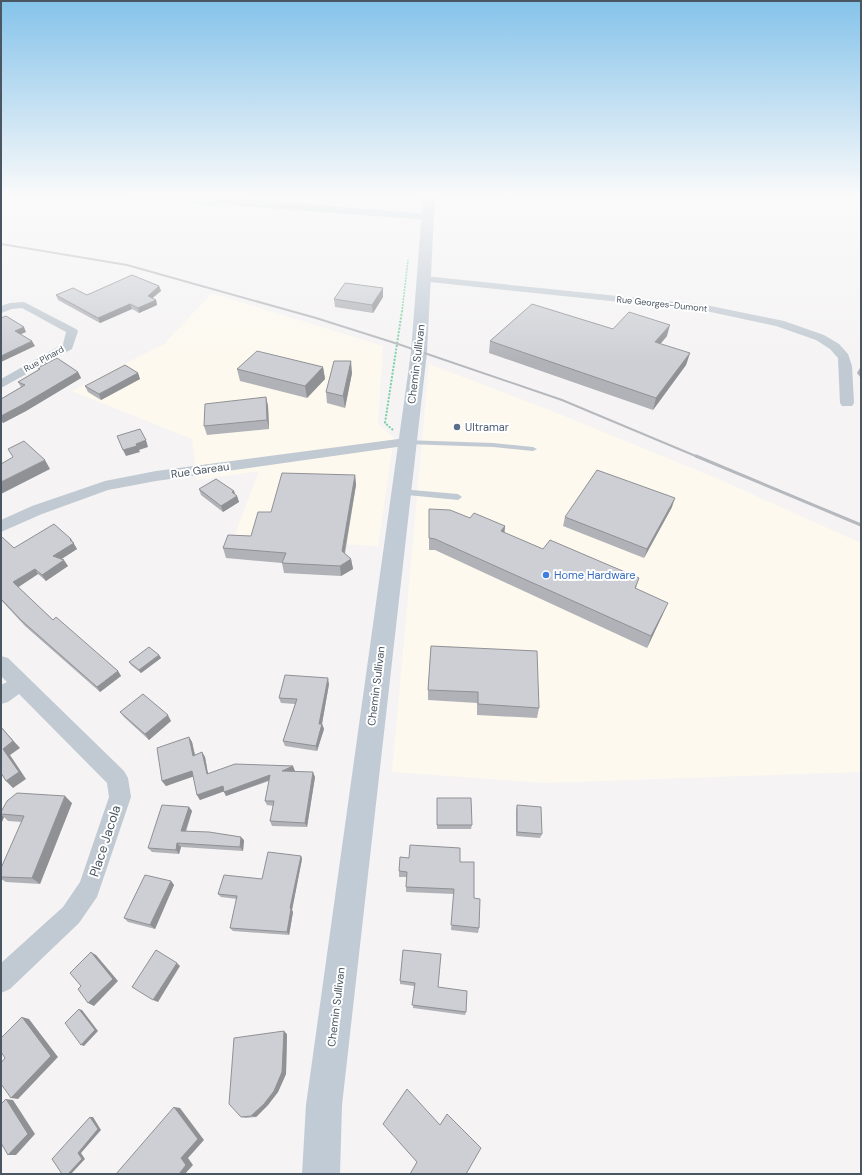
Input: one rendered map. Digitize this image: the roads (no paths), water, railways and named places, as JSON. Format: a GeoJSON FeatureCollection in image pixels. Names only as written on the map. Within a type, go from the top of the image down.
{"type":"FeatureCollection","features":[{"type":"Feature","properties":{"kind":"main road","name":"Chemin Sullivan"},"geometry":{"type":"LineString","coordinates":[[322,1174],[325,1097],[418,352],[426,252]]}},
{"type":"Feature","properties":{"kind":"street","name":"Rue Georges-Dumont"},"geometry":{"type":"LineString","coordinates":[[424,279],[706,308],[746,314],[779,323],[814,336],[835,348],[840,353],[844,358],[847,403]]}},
{"type":"Feature","properties":{"kind":"street","name":"Rue Pinard"},"geometry":{"type":"LineString","coordinates":[[1,310],[10,306],[24,305],[72,331],[68,346],[1,384]]}},
{"type":"Feature","properties":{"kind":"street","name":"Rue Gareau"},"geometry":{"type":"LineString","coordinates":[[1,526],[37,510],[105,486],[156,476],[406,442]]}},
{"type":"Feature","properties":{"kind":"street","name":"Place Jacola"},"geometry":{"type":"LineString","coordinates":[[1,664],[117,778],[120,797],[89,889],[71,915],[1,980]]}},
{"type":"Feature","properties":{"kind":"street"},"geometry":{"type":"LineString","coordinates":[[1,696],[20,683]]}},
{"type":"Feature","properties":{"kind":"lane"},"geometry":{"type":"LineString","coordinates":[[406,442],[493,445],[533,449]]}},
{"type":"Feature","properties":{"kind":"lane"},"geometry":{"type":"LineString","coordinates":[[400,492],[458,497]]}},
{"type":"Feature","properties":{"kind":"railway"},"geometry":{"type":"LineString","coordinates":[[48,252],[127,265],[316,318],[398,344],[562,400],[698,457]]}},
{"type":"Feature","properties":{"kind":"railway"},"geometry":{"type":"LineString","coordinates":[[696,456],[861,525]]}},
{"type":"Feature","properties":{"kind":"place","name":"Ultramar"},"geometry":{"type":"Point","coordinates":[457,427]}},
{"type":"Feature","properties":{"kind":"place","name":"Home Hardware"},"geometry":{"type":"Point","coordinates":[546,575]}}]}
